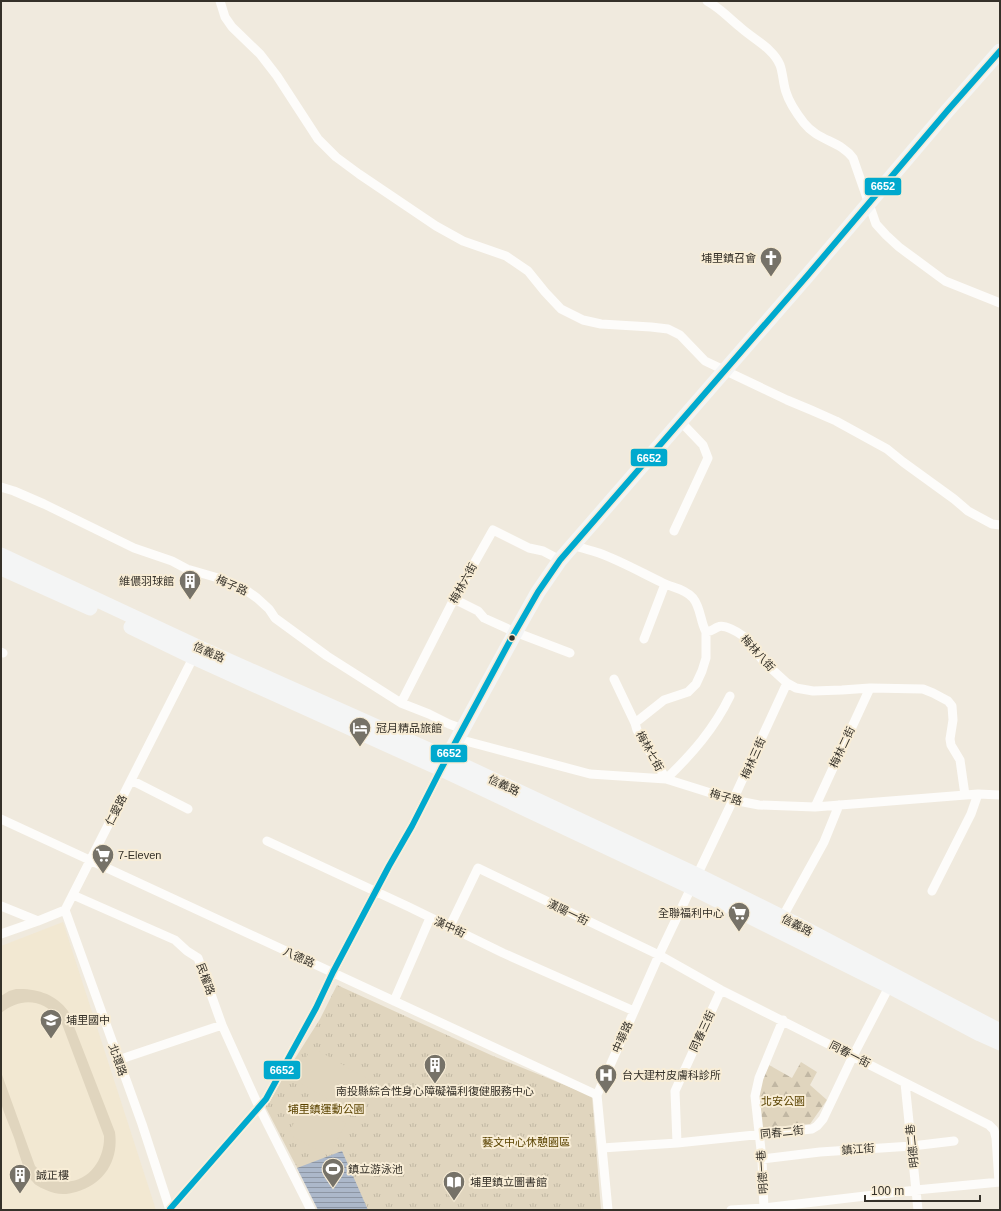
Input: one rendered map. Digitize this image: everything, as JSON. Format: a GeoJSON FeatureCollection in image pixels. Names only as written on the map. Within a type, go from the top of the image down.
{"type":"FeatureCollection","features":[{"type":"Feature","properties":{"kind":"main road"},"geometry":{"type":"LineString","coordinates":[[444,764],[515,632],[538,592],[560,560],[726,370],[1000,51]]}},
{"type":"Feature","properties":{"kind":"main road","name":"信義路"},"geometry":{"type":"LineString","coordinates":[[1,555],[196,652]]}},
{"type":"Feature","properties":{"kind":"main road","name":"信義路"},"geometry":{"type":"LineString","coordinates":[[1,568],[102,613],[196,652],[444,764],[694,881],[892,981],[1000,1031]]}},
{"type":"Feature","properties":{"kind":"main road","name":"信義路"},"geometry":{"type":"LineString","coordinates":[[694,881],[782,918],[892,981],[980,1034],[1000,1043]]}},
{"type":"Feature","properties":{"kind":"street"},"geometry":{"type":"LineString","coordinates":[[220,1],[225,17],[232,27],[260,54],[277,76],[318,139],[336,158],[436,226],[463,240],[506,256],[528,271],[561,309],[583,320],[601,324],[668,329],[680,335],[705,361],[787,400],[836,421],[887,449],[968,511],[992,524],[1000,525]]}},
{"type":"Feature","properties":{"kind":"street"},"geometry":{"type":"LineString","coordinates":[[707,1],[756,38],[771,53],[780,65],[786,92],[794,109],[804,124],[816,135],[834,143],[848,152],[853,158],[876,224],[899,247],[945,281],[1000,303]]}},
{"type":"Feature","properties":{"kind":"street"},"geometry":{"type":"LineString","coordinates":[[674,530],[708,458],[703,445],[681,422]]}},
{"type":"Feature","properties":{"kind":"street","name":"梅子路"},"geometry":{"type":"LineString","coordinates":[[1,487],[44,504],[134,548],[172,561],[187,569],[225,580],[243,588],[269,609],[275,618],[304,640],[402,703],[429,714],[448,724],[461,734],[550,764],[590,774],[666,779],[733,800],[758,804],[815,807],[978,794],[1000,795]]}},
{"type":"Feature","properties":{"kind":"street","name":"梅林六街"},"geometry":{"type":"LineString","coordinates":[[402,703],[454,599],[493,530],[529,548],[543,551],[560,560]]}},
{"type":"Feature","properties":{"kind":"street"},"geometry":{"type":"LineString","coordinates":[[572,545],[599,553],[665,584],[685,591],[693,598],[699,607],[702,616],[702,625],[706,632],[706,658],[696,684],[688,692],[664,700],[636,723]]}},
{"type":"Feature","properties":{"kind":"street"},"geometry":{"type":"LineString","coordinates":[[644,639],[665,584]]}},
{"type":"Feature","properties":{"kind":"street"},"geometry":{"type":"LineString","coordinates":[[454,599],[478,611],[484,618],[515,632],[570,653]]}},
{"type":"Feature","properties":{"kind":"street","name":"梅林八街"},"geometry":{"type":"LineString","coordinates":[[706,632],[712,631],[718,626],[722,626],[740,633],[764,662],[787,683],[796,688],[813,691],[870,688],[926,690],[948,701],[953,720],[950,739],[951,745],[960,760],[966,795]]}},
{"type":"Feature","properties":{"kind":"street","name":"仁愛路"},"geometry":{"type":"LineString","coordinates":[[65,910],[196,652]]}},
{"type":"Feature","properties":{"kind":"street","name":"梅林七街"},"geometry":{"type":"LineString","coordinates":[[614,679],[636,723],[637,730],[666,779]]}},
{"type":"Feature","properties":{"kind":"street","name":"梅林三街"},"geometry":{"type":"LineString","coordinates":[[694,881],[787,683]]}},
{"type":"Feature","properties":{"kind":"street","name":"梅林二街"},"geometry":{"type":"LineString","coordinates":[[815,807],[870,688]]}},
{"type":"Feature","properties":{"kind":"street"},"geometry":{"type":"LineString","coordinates":[[666,779],[700,743],[721,714],[730,696]]}},
{"type":"Feature","properties":{"kind":"street"},"geometry":{"type":"LineString","coordinates":[[170,1210],[266,1099],[316,1008],[333,972],[444,764]]}},
{"type":"Feature","properties":{"kind":"street"},"geometry":{"type":"LineString","coordinates":[[131,780],[188,809]]}},
{"type":"Feature","properties":{"kind":"street"},"geometry":{"type":"LineString","coordinates":[[932,891],[971,814],[978,794]]}},
{"type":"Feature","properties":{"kind":"street"},"geometry":{"type":"LineString","coordinates":[[782,918],[824,842],[839,805]]}},
{"type":"Feature","properties":{"kind":"street","name":"八德路"},"geometry":{"type":"LineString","coordinates":[[1,819],[597,1095]]}},
{"type":"Feature","properties":{"kind":"street","name":"漢中街"},"geometry":{"type":"LineString","coordinates":[[267,841],[503,952],[634,1011]]}},
{"type":"Feature","properties":{"kind":"street","name":"漢陽一街"},"geometry":{"type":"LineString","coordinates":[[450,926],[478,868],[659,955]]}},
{"type":"Feature","properties":{"kind":"street","name":"中華路"},"geometry":{"type":"LineString","coordinates":[[608,1210],[597,1095],[659,955],[694,881]]}},
{"type":"Feature","properties":{"kind":"street","name":"民權路"},"geometry":{"type":"LineString","coordinates":[[73,895],[175,940],[187,951],[198,958],[222,1025],[258,1107],[311,1210]]}},
{"type":"Feature","properties":{"kind":"street"},"geometry":{"type":"LineString","coordinates":[[1,906],[38,921]]}},
{"type":"Feature","properties":{"kind":"street"},"geometry":{"type":"LineString","coordinates":[[1,934],[65,910]]}},
{"type":"Feature","properties":{"kind":"street","name":"北環路"},"geometry":{"type":"LineString","coordinates":[[65,910],[142,1124],[170,1210]]}},
{"type":"Feature","properties":{"kind":"street"},"geometry":{"type":"LineString","coordinates":[[394,1001],[430,918]]}},
{"type":"Feature","properties":{"kind":"street","name":"同春一街"},"geometry":{"type":"LineString","coordinates":[[659,955],[721,990],[989,1125],[994,1130],[999,1182]]}},
{"type":"Feature","properties":{"kind":"street","name":"同春二街"},"geometry":{"type":"LineString","coordinates":[[602,1148],[677,1143],[812,1129],[823,1119],[853,1056],[892,981]]}},
{"type":"Feature","properties":{"kind":"street","name":"同春三街"},"geometry":{"type":"LineString","coordinates":[[677,1143],[675,1090],[721,990]]}},
{"type":"Feature","properties":{"kind":"street","name":"明德一巷"},"geometry":{"type":"LineString","coordinates":[[764,1209],[762,1159],[755,1096],[759,1078],[783,1020]]}},
{"type":"Feature","properties":{"kind":"street"},"geometry":{"type":"LineString","coordinates":[[118,1060],[222,1025]]}},
{"type":"Feature","properties":{"kind":"street","name":"明德二巷"},"geometry":{"type":"LineString","coordinates":[[905,1083],[918,1210]]}},
{"type":"Feature","properties":{"kind":"street","name":"鎮江街"},"geometry":{"type":"LineString","coordinates":[[762,1159],[820,1152],[912,1146],[954,1141]]}},
{"type":"Feature","properties":{"kind":"street"},"geometry":{"type":"LineString","coordinates":[[731,1210],[764,1209],[916,1190],[999,1182]]}},
{"type":"Feature","properties":{"kind":"shaded area","name":"埔里國中"},"geometry":{"type":"Polygon","coordinates":[[[63,922],[156,1210],[1,1210],[1,946],[63,922]]]}},
{"type":"Feature","properties":{"kind":"green space"},"geometry":{"type":"Polygon","coordinates":[[[337,985],[493,1056],[592,1096],[601,1210],[319,1210],[265,1106],[320,1019],[337,985]]]}},
{"type":"Feature","properties":{"kind":"green space"},"geometry":{"type":"Polygon","coordinates":[[[16,989],[45,993],[58,1000],[68,1011],[115,1132],[115,1152],[108,1170],[94,1183],[76,1192],[57,1194],[50,1192],[36,1185],[29,1178],[1,1103],[1,1072],[35,1166],[46,1176],[61,1181],[71,1181],[87,1175],[93,1169],[102,1153],[104,1136],[62,1024],[50,1010],[42,1005],[34,1003],[26,1002],[18,1004],[9,1007],[1,1013],[1,996],[16,989]]]}},
{"type":"Feature","properties":{"kind":"green space"},"geometry":{"type":"Polygon","coordinates":[[[312,1047],[373,1082],[354,1114],[294,1079],[312,1047]]]}},
{"type":"Feature","properties":{"kind":"green space","name":"北安公園"},"geometry":{"type":"Polygon","coordinates":[[[801,1062],[817,1072],[810,1085],[827,1100],[810,1124],[761,1128],[755,1093],[769,1065],[792,1078],[801,1062]]]}},
{"type":"Feature","properties":{"kind":"green space"},"geometry":{"type":"Polygon","coordinates":[[[305,1102],[346,1123],[329,1156],[288,1134],[305,1102]]]}},
{"type":"Feature","properties":{"kind":"water","name":"鎮立游泳池"},"geometry":{"type":"Polygon","coordinates":[[[342,1151],[368,1210],[318,1210],[297,1168],[342,1151]]]}},
{"type":"Feature","properties":{"kind":"transit line","name":"6652"},"geometry":{"type":"LineString","coordinates":[[170,1209],[266,1099],[316,1008],[333,972],[389,866],[412,826],[511,639],[538,592],[560,560],[1000,51]]}},
{"type":"Feature","properties":{"kind":"place","name":"埔里鎮召會"},"geometry":{"type":"Point","coordinates":[771,278]}},
{"type":"Feature","properties":{"kind":"place","name":"維儂羽球館"},"geometry":{"type":"Point","coordinates":[190,600]}},
{"type":"Feature","properties":{"kind":"place","name":"冠月精品旅館"},"geometry":{"type":"Point","coordinates":[360,748]}},
{"type":"Feature","properties":{"kind":"place","name":"7-Eleven"},"geometry":{"type":"Point","coordinates":[103,874]}},
{"type":"Feature","properties":{"kind":"place","name":"全聯福利中心"},"geometry":{"type":"Point","coordinates":[739,932]}},
{"type":"Feature","properties":{"kind":"place","name":"埔里國中"},"geometry":{"type":"Point","coordinates":[51,1040]}},
{"type":"Feature","properties":{"kind":"place","name":"南投縣綜合性身心障礙福利復健服務中心"},"geometry":{"type":"Point","coordinates":[435,1084]}},
{"type":"Feature","properties":{"kind":"place","name":"台大建村皮膚科診所"},"geometry":{"type":"Point","coordinates":[606,1094]}},
{"type":"Feature","properties":{"kind":"place","name":"鎮立游泳池"},"geometry":{"type":"Point","coordinates":[333,1188]}},
{"type":"Feature","properties":{"kind":"place","name":"誠正樓"},"geometry":{"type":"Point","coordinates":[20,1194]}},
{"type":"Feature","properties":{"kind":"place","name":"埔里鎮立圖書館"},"geometry":{"type":"Point","coordinates":[454,1202]}},
{"type":"Feature","properties":{"kind":"park label","name":"埔里鎮運動公園"},"geometry":{"type":"Point","coordinates":[326,1109]}},
{"type":"Feature","properties":{"kind":"park label","name":"藝文中心休憩園區"},"geometry":{"type":"Point","coordinates":[526,1142]}}]}
